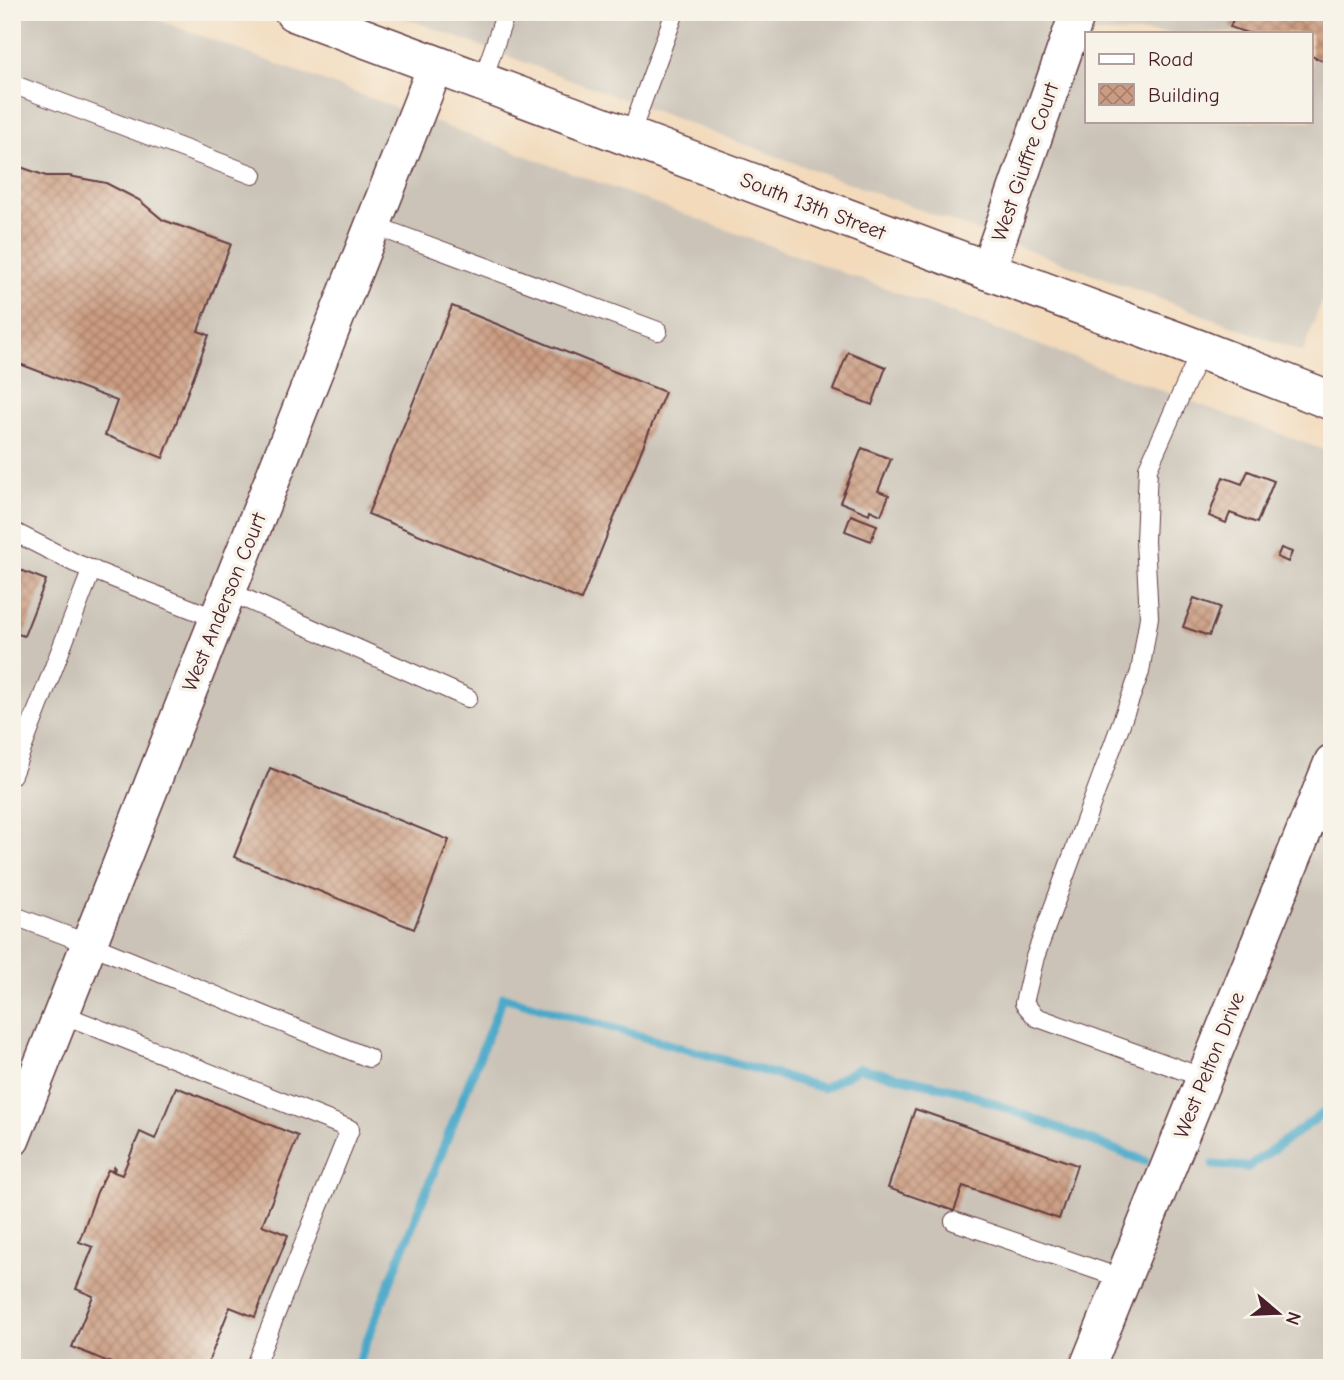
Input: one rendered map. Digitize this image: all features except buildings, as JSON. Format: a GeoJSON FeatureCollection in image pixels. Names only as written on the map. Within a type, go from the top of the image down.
{"type":"FeatureCollection","features":[{"type":"Feature","properties":{"kind":"street","name":"South 13th Street"},"geometry":{"type":"LineString","coordinates":[[293,12],[1332,401]]}},
{"type":"Feature","properties":{"kind":"street","name":"West Giuffre Court"},"geometry":{"type":"LineString","coordinates":[[987,271],[1078,12]]}},
{"type":"Feature","properties":{"kind":"street","name":"West Anderson Court"},"geometry":{"type":"LineString","coordinates":[[12,1139],[436,65]]}},
{"type":"Feature","properties":{"kind":"street","name":"West Pelton Drive"},"geometry":{"type":"LineString","coordinates":[[1087,1368],[1332,762]]}},
{"type":"Feature","properties":{"kind":"lane"},"geometry":{"type":"LineString","coordinates":[[482,82],[506,12]]}},
{"type":"Feature","properties":{"kind":"lane"},"geometry":{"type":"LineString","coordinates":[[629,138],[675,12]]}},
{"type":"Feature","properties":{"kind":"lane"},"geometry":{"type":"LineString","coordinates":[[12,84],[253,175]]}},
{"type":"Feature","properties":{"kind":"lane"},"geometry":{"type":"LineString","coordinates":[[373,225],[658,331]]}},
{"type":"Feature","properties":{"kind":"lane"},"geometry":{"type":"LineString","coordinates":[[1201,350],[1148,468],[1145,541],[1149,617],[1140,672],[1035,957],[1024,1003],[1036,1017],[1204,1078]]}},
{"type":"Feature","properties":{"kind":"lane"},"geometry":{"type":"LineString","coordinates":[[12,531],[92,569],[223,604],[468,698]]}},
{"type":"Feature","properties":{"kind":"lane"},"geometry":{"type":"LineString","coordinates":[[12,775],[92,569]]}},
{"type":"Feature","properties":{"kind":"lane"},"geometry":{"type":"LineString","coordinates":[[12,915],[369,1058]]}},
{"type":"Feature","properties":{"kind":"lane"},"geometry":{"type":"LineString","coordinates":[[62,1014],[350,1129],[254,1368]]}},
{"type":"Feature","properties":{"kind":"lane"},"geometry":{"type":"LineString","coordinates":[[954,1221],[1123,1279]]}},
{"type":"Feature","properties":{"kind":"shaded area"},"geometry":{"type":"Polygon","coordinates":[[[12,12],[136,12],[1332,453],[1332,1368],[12,1368],[12,12]]]}},
{"type":"Feature","properties":{"kind":"shaded area"},"geometry":{"type":"Polygon","coordinates":[[[389,12],[1332,12],[1332,273],[1303,352],[389,12]]]}},
{"type":"Feature","properties":{"kind":"waterway"},"geometry":{"type":"LineString","coordinates":[[356,1368],[503,997],[823,1088],[859,1068],[961,1091],[1145,1161]]}},
{"type":"Feature","properties":{"kind":"waterway"},"geometry":{"type":"LineString","coordinates":[[1213,1165],[1248,1167],[1332,1107]]}}]}
